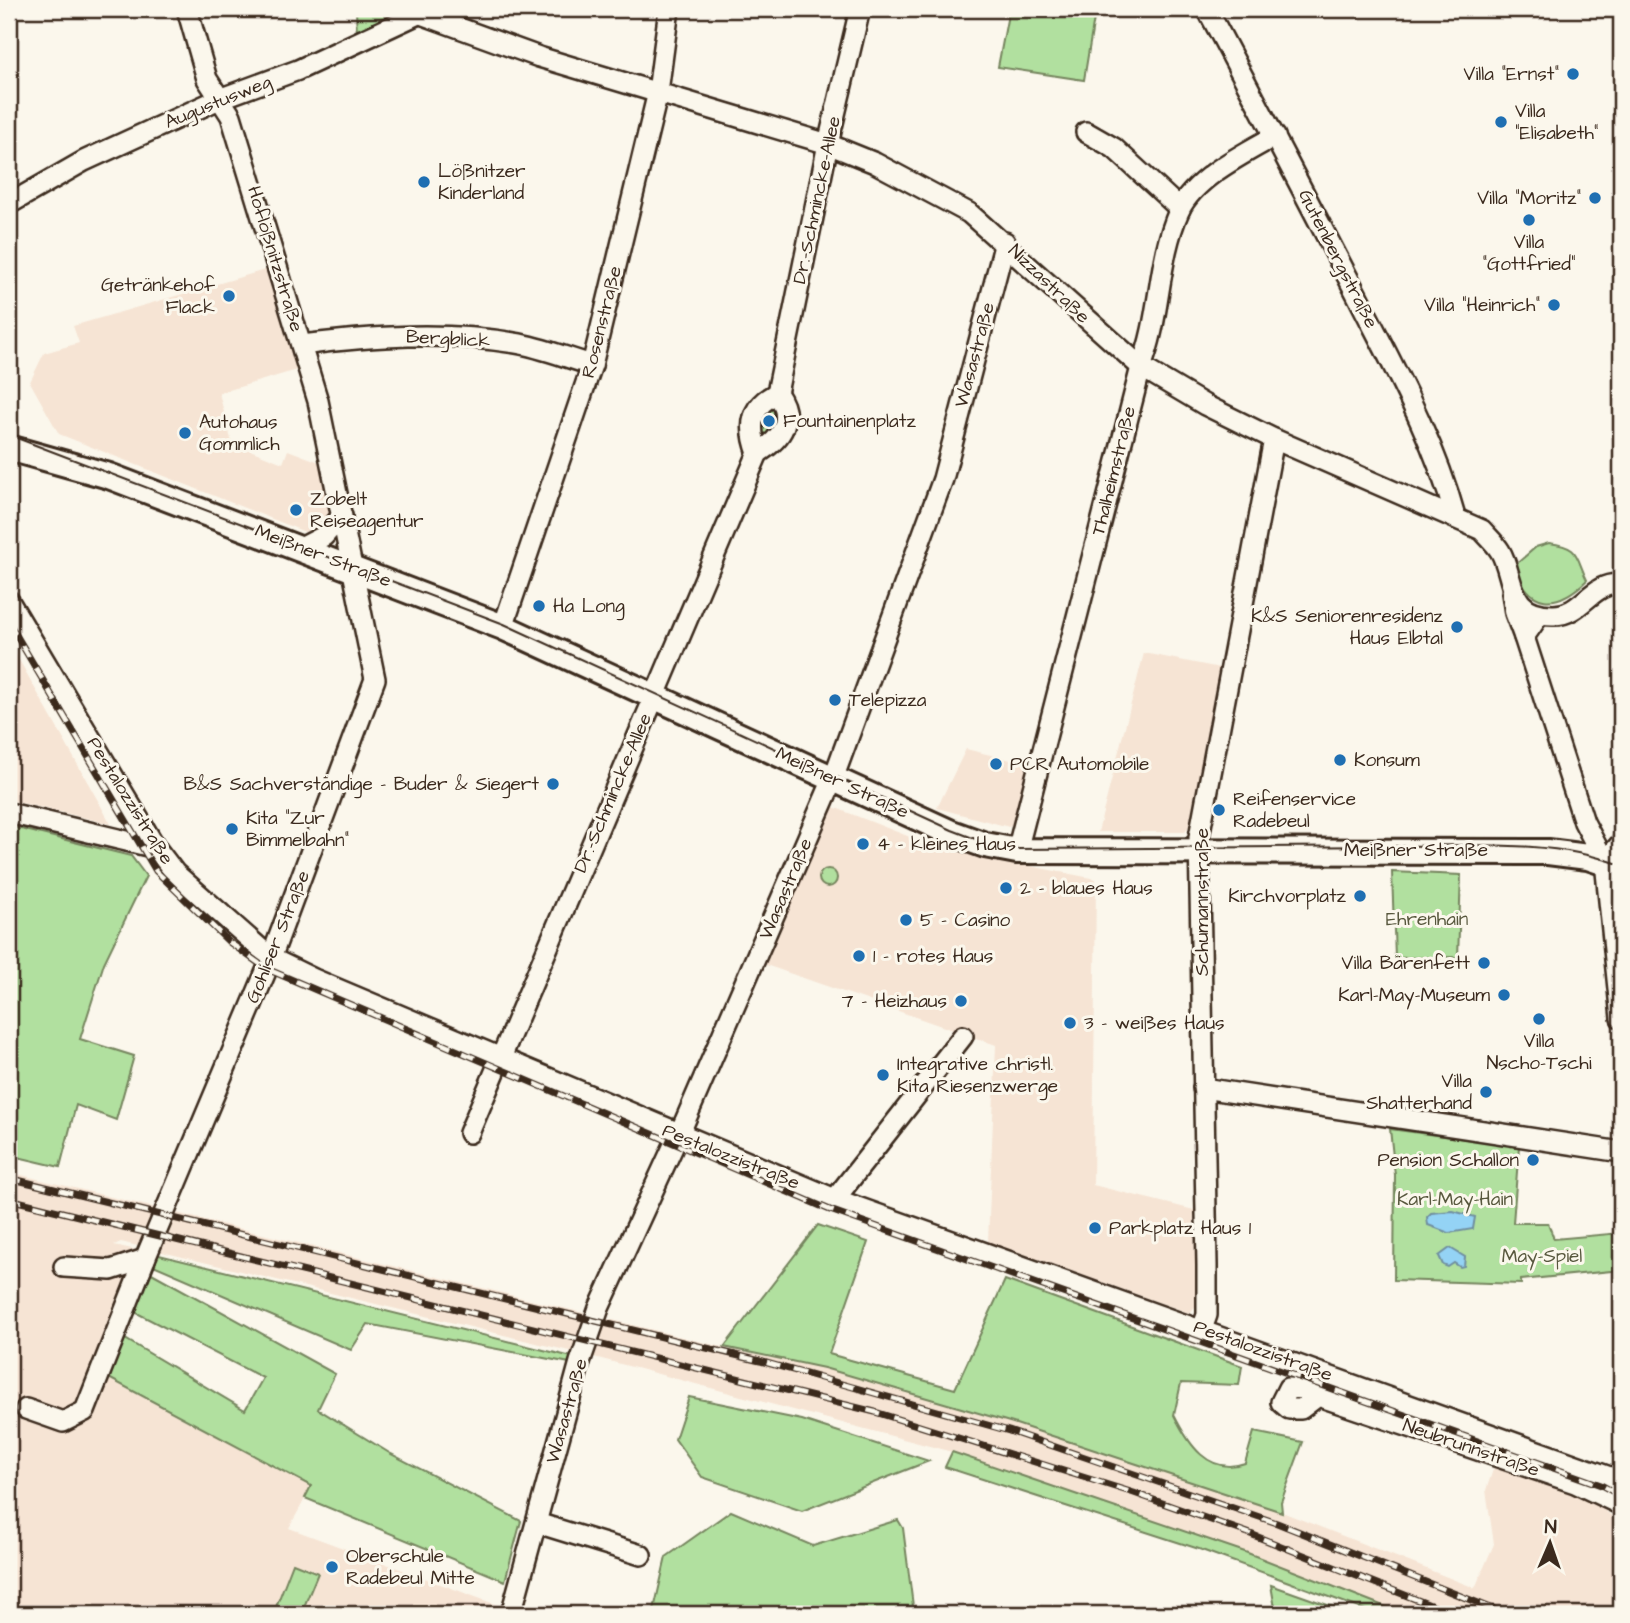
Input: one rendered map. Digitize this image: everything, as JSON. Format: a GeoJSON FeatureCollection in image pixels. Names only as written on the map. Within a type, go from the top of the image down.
{"type":"FeatureCollection","features":[{"type":"Feature","properties":{"kind":"main road","name":"Meißner Straße"},"geometry":{"type":"LineString","coordinates":[[9,430],[64,452],[109,476]]}},
{"type":"Feature","properties":{"kind":"main road","name":"Meißner Straße"},"geometry":{"type":"LineString","coordinates":[[9,448],[109,476],[351,566],[503,627],[970,840],[1017,851],[1548,852],[1613,865]]}},
{"type":"Feature","properties":{"kind":"street","name":"Hoflößnitzstraße"},"geometry":{"type":"LineString","coordinates":[[187,9],[207,79],[231,116],[302,345],[318,401],[351,566]]}},
{"type":"Feature","properties":{"kind":"street","name":"Rosenstraße"},"geometry":{"type":"LineString","coordinates":[[503,627],[592,365],[658,92],[670,9]]}},
{"type":"Feature","properties":{"kind":"street","name":"Dr.-Schmincke-Allee"},"geometry":{"type":"LineString","coordinates":[[469,1133],[758,453],[776,442],[785,426],[787,410],[777,393],[828,144],[860,9]]}},
{"type":"Feature","properties":{"kind":"street","name":"Gutenbergstraße"},"geometry":{"type":"LineString","coordinates":[[1207,9],[1275,136],[1428,441],[1445,482],[1455,516]]}},
{"type":"Feature","properties":{"kind":"street","name":"Augustusweg"},"geometry":{"type":"LineString","coordinates":[[9,204],[84,161],[219,99],[298,70],[422,11]]}},
{"type":"Feature","properties":{"kind":"street","name":"Nizzastraße"},"geometry":{"type":"LineString","coordinates":[[422,11],[539,57],[828,144],[875,163],[970,213],[1005,242],[1073,309],[1141,367],[1205,405],[1275,439],[1482,530],[1502,553],[1512,593]]}},
{"type":"Feature","properties":{"kind":"street"},"geometry":{"type":"LineString","coordinates":[[1086,132],[1114,148],[1180,209]]}},
{"type":"Feature","properties":{"kind":"street","name":"Thalheimstraße"},"geometry":{"type":"LineString","coordinates":[[1017,851],[1141,367],[1150,345],[1170,241],[1180,209],[1209,177],[1275,136]]}},
{"type":"Feature","properties":{"kind":"street","name":"Wasastraße"},"geometry":{"type":"LineString","coordinates":[[510,1614],[580,1362],[599,1308],[678,1135],[833,779],[943,479],[1005,242]]}},
{"type":"Feature","properties":{"kind":"street","name":"Bergblick"},"geometry":{"type":"LineString","coordinates":[[302,345],[376,335],[441,336],[516,343],[592,365]]}},
{"type":"Feature","properties":{"kind":"street"},"geometry":{"type":"LineString","coordinates":[[758,453],[751,434],[752,415],[760,403],[777,393]]}},
{"type":"Feature","properties":{"kind":"street","name":"Schumannstraße"},"geometry":{"type":"LineString","coordinates":[[1202,1329],[1207,1315],[1199,837],[1275,439]]}},
{"type":"Feature","properties":{"kind":"street"},"geometry":{"type":"LineString","coordinates":[[301,548],[324,537],[342,516]]}},
{"type":"Feature","properties":{"kind":"street","name":"Gohliser Straße"},"geometry":{"type":"LineString","coordinates":[[26,1409],[63,1422],[85,1411],[145,1259],[271,958],[375,680],[351,566]]}},
{"type":"Feature","properties":{"kind":"street"},"geometry":{"type":"LineString","coordinates":[[1512,593],[1540,614],[1570,613],[1602,587],[1621,585]]}},
{"type":"Feature","properties":{"kind":"street"},"geometry":{"type":"LineString","coordinates":[[1512,593],[1515,613],[1584,822],[1613,865]]}},
{"type":"Feature","properties":{"kind":"street","name":"Pestalozzistraße"},"geometry":{"type":"LineString","coordinates":[[9,601],[156,848],[197,895],[271,958],[314,979],[678,1135],[835,1199],[1621,1481]]}},
{"type":"Feature","properties":{"kind":"street"},"geometry":{"type":"LineString","coordinates":[[1524,637],[1540,614]]}},
{"type":"Feature","properties":{"kind":"street"},"geometry":{"type":"LineString","coordinates":[[9,813],[156,848]]}},
{"type":"Feature","properties":{"kind":"street"},"geometry":{"type":"LineString","coordinates":[[1621,843],[1613,865],[1621,1017]]}},
{"type":"Feature","properties":{"kind":"street"},"geometry":{"type":"LineString","coordinates":[[835,1199],[963,1036]]}},
{"type":"Feature","properties":{"kind":"street"},"geometry":{"type":"LineString","coordinates":[[1203,1088],[1621,1152]]}},
{"type":"Feature","properties":{"kind":"street"},"geometry":{"type":"LineString","coordinates":[[64,1266],[111,1270],[145,1259]]}},
{"type":"Feature","properties":{"kind":"street","name":"Neubrunnstraße"},"geometry":{"type":"LineString","coordinates":[[1318,1396],[1575,1483],[1621,1506]]}},
{"type":"Feature","properties":{"kind":"street"},"geometry":{"type":"LineString","coordinates":[[537,1523],[641,1555]]}},
{"type":"Feature","properties":{"kind":"shaded area"},"geometry":{"type":"Polygon","coordinates":[[[268,269],[297,370],[219,393],[232,443],[283,463],[288,450],[322,463],[332,505],[327,521],[305,532],[59,434],[30,382],[44,353],[79,343],[73,326],[268,269]]]}},
{"type":"Feature","properties":{"kind":"shaded area"},"geometry":{"type":"Polygon","coordinates":[[[9,642],[111,824],[9,800],[9,642]]]}},
{"type":"Feature","properties":{"kind":"shaded area"},"geometry":{"type":"Polygon","coordinates":[[[1144,653],[1220,668],[1189,826],[1185,832],[1098,832],[1144,653]]]}},
{"type":"Feature","properties":{"kind":"shaded area"},"geometry":{"type":"Polygon","coordinates":[[[966,749],[1027,764],[1015,822],[1009,827],[937,808],[966,749]]]}},
{"type":"Feature","properties":{"kind":"shaded area"},"geometry":{"type":"Polygon","coordinates":[[[831,806],[938,848],[1096,879],[1093,1185],[1194,1210],[1196,1306],[1189,1313],[988,1242],[996,1045],[763,964],[831,806]]]}},
{"type":"Feature","properties":{"kind":"shaded area"},"geometry":{"type":"Polygon","coordinates":[[[9,1172],[743,1352],[824,1368],[1013,1423],[1282,1512],[1475,1588],[1494,1544],[1486,1490],[1495,1464],[1591,1500],[1621,1523],[1621,1614],[1404,1614],[1245,1552],[952,1452],[598,1358],[121,1242],[114,1245],[155,1254],[105,1376],[312,1486],[289,1528],[500,1606],[498,1614],[9,1614],[9,1172]]]}},
{"type":"Feature","properties":{"kind":"green space"},"geometry":{"type":"Polygon","coordinates":[[[356,9],[396,9],[396,17],[357,37],[356,9]]]}},
{"type":"Feature","properties":{"kind":"green space"},"geometry":{"type":"Polygon","coordinates":[[[1009,9],[1071,9],[1095,12],[1084,80],[998,67],[1009,9]]]}},
{"type":"Feature","properties":{"kind":"green space"},"geometry":{"type":"Polygon","coordinates":[[[772,400],[779,419],[765,441],[757,431],[772,400]]]}},
{"type":"Feature","properties":{"kind":"green space"},"geometry":{"type":"Polygon","coordinates":[[[1549,543],[1572,550],[1587,580],[1576,590],[1554,600],[1536,597],[1528,590],[1515,565],[1536,547],[1549,543]]]}},
{"type":"Feature","properties":{"kind":"green space"},"geometry":{"type":"Polygon","coordinates":[[[9,826],[131,856],[146,876],[104,963],[80,1039],[134,1056],[116,1120],[76,1105],[60,1167],[9,1155],[9,826]]]}},
{"type":"Feature","properties":{"kind":"green space"},"geometry":{"type":"Polygon","coordinates":[[[828,869],[836,874],[837,878],[832,886],[828,887],[820,882],[819,878],[824,870],[828,869]]]}},
{"type":"Feature","properties":{"kind":"green space","name":"Ehrenhain"},"geometry":{"type":"Polygon","coordinates":[[[1392,872],[1461,875],[1458,957],[1395,958],[1392,872]]]}},
{"type":"Feature","properties":{"kind":"green space","name":"Karl-May-Hain"},"geometry":{"type":"Polygon","coordinates":[[[1390,1129],[1519,1146],[1513,1223],[1548,1223],[1554,1239],[1621,1233],[1621,1270],[1521,1280],[1521,1284],[1394,1280],[1395,1175],[1390,1129]]]}},
{"type":"Feature","properties":{"kind":"green space"},"geometry":{"type":"Polygon","coordinates":[[[818,1225],[868,1242],[829,1354],[955,1389],[1005,1280],[1242,1366],[1239,1385],[1181,1383],[1174,1415],[1193,1446],[1210,1461],[1220,1465],[1245,1463],[1254,1432],[1303,1442],[1281,1502],[1282,1512],[1013,1423],[824,1368],[724,1347],[818,1225]]]}},
{"type":"Feature","properties":{"kind":"green space"},"geometry":{"type":"Polygon","coordinates":[[[155,1254],[572,1357],[570,1363],[368,1324],[351,1350],[151,1264],[155,1254]]]}},
{"type":"Feature","properties":{"kind":"green space"},"geometry":{"type":"Polygon","coordinates":[[[148,1271],[335,1374],[318,1409],[391,1454],[521,1521],[505,1581],[305,1498],[311,1486],[105,1376],[120,1336],[245,1410],[263,1378],[131,1310],[148,1271]]]}},
{"type":"Feature","properties":{"kind":"green space"},"geometry":{"type":"Polygon","coordinates":[[[689,1397],[802,1420],[929,1461],[802,1511],[702,1477],[675,1439],[689,1397]]]}},
{"type":"Feature","properties":{"kind":"green space"},"geometry":{"type":"Polygon","coordinates":[[[952,1452],[1245,1552],[1404,1614],[1376,1614],[1199,1549],[945,1467],[952,1452]]]}},
{"type":"Feature","properties":{"kind":"green space"},"geometry":{"type":"Polygon","coordinates":[[[731,1511],[813,1546],[898,1520],[903,1528],[914,1614],[653,1614],[666,1557],[731,1511]]]}},
{"type":"Feature","properties":{"kind":"green space"},"geometry":{"type":"Polygon","coordinates":[[[293,1563],[318,1573],[301,1614],[274,1612],[293,1563]]]}},
{"type":"Feature","properties":{"kind":"green space"},"geometry":{"type":"Polygon","coordinates":[[[1271,1585],[1353,1614],[1276,1614],[1271,1585]]]}},
{"type":"Feature","properties":{"kind":"water"},"geometry":{"type":"Polygon","coordinates":[[[1453,1211],[1475,1217],[1473,1229],[1449,1233],[1428,1225],[1427,1217],[1431,1213],[1453,1211]]]}},
{"type":"Feature","properties":{"kind":"water"},"geometry":{"type":"Polygon","coordinates":[[[1450,1248],[1465,1257],[1464,1266],[1460,1267],[1454,1263],[1448,1267],[1443,1265],[1439,1256],[1450,1248]]]}},
{"type":"Feature","properties":{"kind":"tram line"},"geometry":{"type":"LineString","coordinates":[[9,435],[504,624],[952,830],[986,843],[1018,849],[1510,846],[1567,851],[1621,865]]}},
{"type":"Feature","properties":{"kind":"railway"},"geometry":{"type":"LineString","coordinates":[[9,623],[156,871],[229,942],[267,969],[830,1210],[1601,1485],[1621,1496]]}},
{"type":"Feature","properties":{"kind":"railway"},"geometry":{"type":"LineString","coordinates":[[9,1178],[760,1361],[1009,1431],[1277,1523],[1506,1614]]}},
{"type":"Feature","properties":{"kind":"railway"},"geometry":{"type":"LineString","coordinates":[[9,1199],[875,1412],[1134,1493],[1248,1533],[1453,1614]]}},
{"type":"Feature","properties":{"kind":"place","name":"Villa \"Ernst\""},"geometry":{"type":"Point","coordinates":[1573,74]}},
{"type":"Feature","properties":{"kind":"place","name":"Villa \"Elisabeth\""},"geometry":{"type":"Point","coordinates":[1501,122]}},
{"type":"Feature","properties":{"kind":"place","name":"Lößnitzer Kinderland"},"geometry":{"type":"Point","coordinates":[424,182]}},
{"type":"Feature","properties":{"kind":"place","name":"Villa \"Moritz\""},"geometry":{"type":"Point","coordinates":[1595,198]}},
{"type":"Feature","properties":{"kind":"place","name":"Villa \"Gottfried\""},"geometry":{"type":"Point","coordinates":[1529,220]}},
{"type":"Feature","properties":{"kind":"place","name":"Getränkehof Flack"},"geometry":{"type":"Point","coordinates":[229,296]}},
{"type":"Feature","properties":{"kind":"place","name":"Villa \"Heinrich\""},"geometry":{"type":"Point","coordinates":[1554,305]}},
{"type":"Feature","properties":{"kind":"place","name":"Fountainenplatz"},"geometry":{"type":"Point","coordinates":[769,421]}},
{"type":"Feature","properties":{"kind":"place","name":"Autohaus Gommlich"},"geometry":{"type":"Point","coordinates":[185,433]}},
{"type":"Feature","properties":{"kind":"place","name":"Zobelt Reiseagentur"},"geometry":{"type":"Point","coordinates":[296,510]}},
{"type":"Feature","properties":{"kind":"place","name":"Ha Long"},"geometry":{"type":"Point","coordinates":[539,606]}},
{"type":"Feature","properties":{"kind":"place","name":"K&S Seniorenresidenz Haus Elbtal"},"geometry":{"type":"Point","coordinates":[1457,627]}},
{"type":"Feature","properties":{"kind":"place","name":"Telepizza"},"geometry":{"type":"Point","coordinates":[835,700]}},
{"type":"Feature","properties":{"kind":"place","name":"Konsum"},"geometry":{"type":"Point","coordinates":[1340,760]}},
{"type":"Feature","properties":{"kind":"place","name":"PCR Automobile"},"geometry":{"type":"Point","coordinates":[996,764]}},
{"type":"Feature","properties":{"kind":"place","name":"B&S Sachverständige - Buder & Siegert"},"geometry":{"type":"Point","coordinates":[553,784]}},
{"type":"Feature","properties":{"kind":"place","name":"Reifenservice Radebeul"},"geometry":{"type":"Point","coordinates":[1219,810]}},
{"type":"Feature","properties":{"kind":"place","name":"Kita \"Zur Bimmelbahn\""},"geometry":{"type":"Point","coordinates":[232,829]}},
{"type":"Feature","properties":{"kind":"place","name":"4 - kleines Haus"},"geometry":{"type":"Point","coordinates":[863,844]}},
{"type":"Feature","properties":{"kind":"place","name":"2 - blaues Haus"},"geometry":{"type":"Point","coordinates":[1006,888]}},
{"type":"Feature","properties":{"kind":"place","name":"Kirchvorplatz"},"geometry":{"type":"Point","coordinates":[1360,896]}},
{"type":"Feature","properties":{"kind":"place","name":"5 - Casino"},"geometry":{"type":"Point","coordinates":[906,920]}},
{"type":"Feature","properties":{"kind":"place","name":"1 - rotes Haus"},"geometry":{"type":"Point","coordinates":[859,956]}},
{"type":"Feature","properties":{"kind":"place","name":"Villa Bärenfett"},"geometry":{"type":"Point","coordinates":[1484,963]}},
{"type":"Feature","properties":{"kind":"place","name":"Karl-May-Museum"},"geometry":{"type":"Point","coordinates":[1504,995]}},
{"type":"Feature","properties":{"kind":"place","name":"7 - Heizhaus"},"geometry":{"type":"Point","coordinates":[961,1001]}},
{"type":"Feature","properties":{"kind":"place","name":"Villa Nscho-Tschi"},"geometry":{"type":"Point","coordinates":[1539,1019]}},
{"type":"Feature","properties":{"kind":"place","name":"3 - weißes Haus"},"geometry":{"type":"Point","coordinates":[1070,1023]}},
{"type":"Feature","properties":{"kind":"place","name":"Integrative christl. Kita Riesenzwerge"},"geometry":{"type":"Point","coordinates":[883,1075]}},
{"type":"Feature","properties":{"kind":"place","name":"Villa Shatterhand"},"geometry":{"type":"Point","coordinates":[1486,1092]}},
{"type":"Feature","properties":{"kind":"place","name":"Pension Schallon"},"geometry":{"type":"Point","coordinates":[1533,1160]}},
{"type":"Feature","properties":{"kind":"place","name":"Parkplatz Haus 1"},"geometry":{"type":"Point","coordinates":[1095,1228]}},
{"type":"Feature","properties":{"kind":"place","name":"Oberschule Radebeul Mitte"},"geometry":{"type":"Point","coordinates":[332,1567]}},
{"type":"Feature","properties":{"kind":"park label","name":"May-Spiel"},"geometry":{"type":"Point","coordinates":[1542,1256]}}]}
